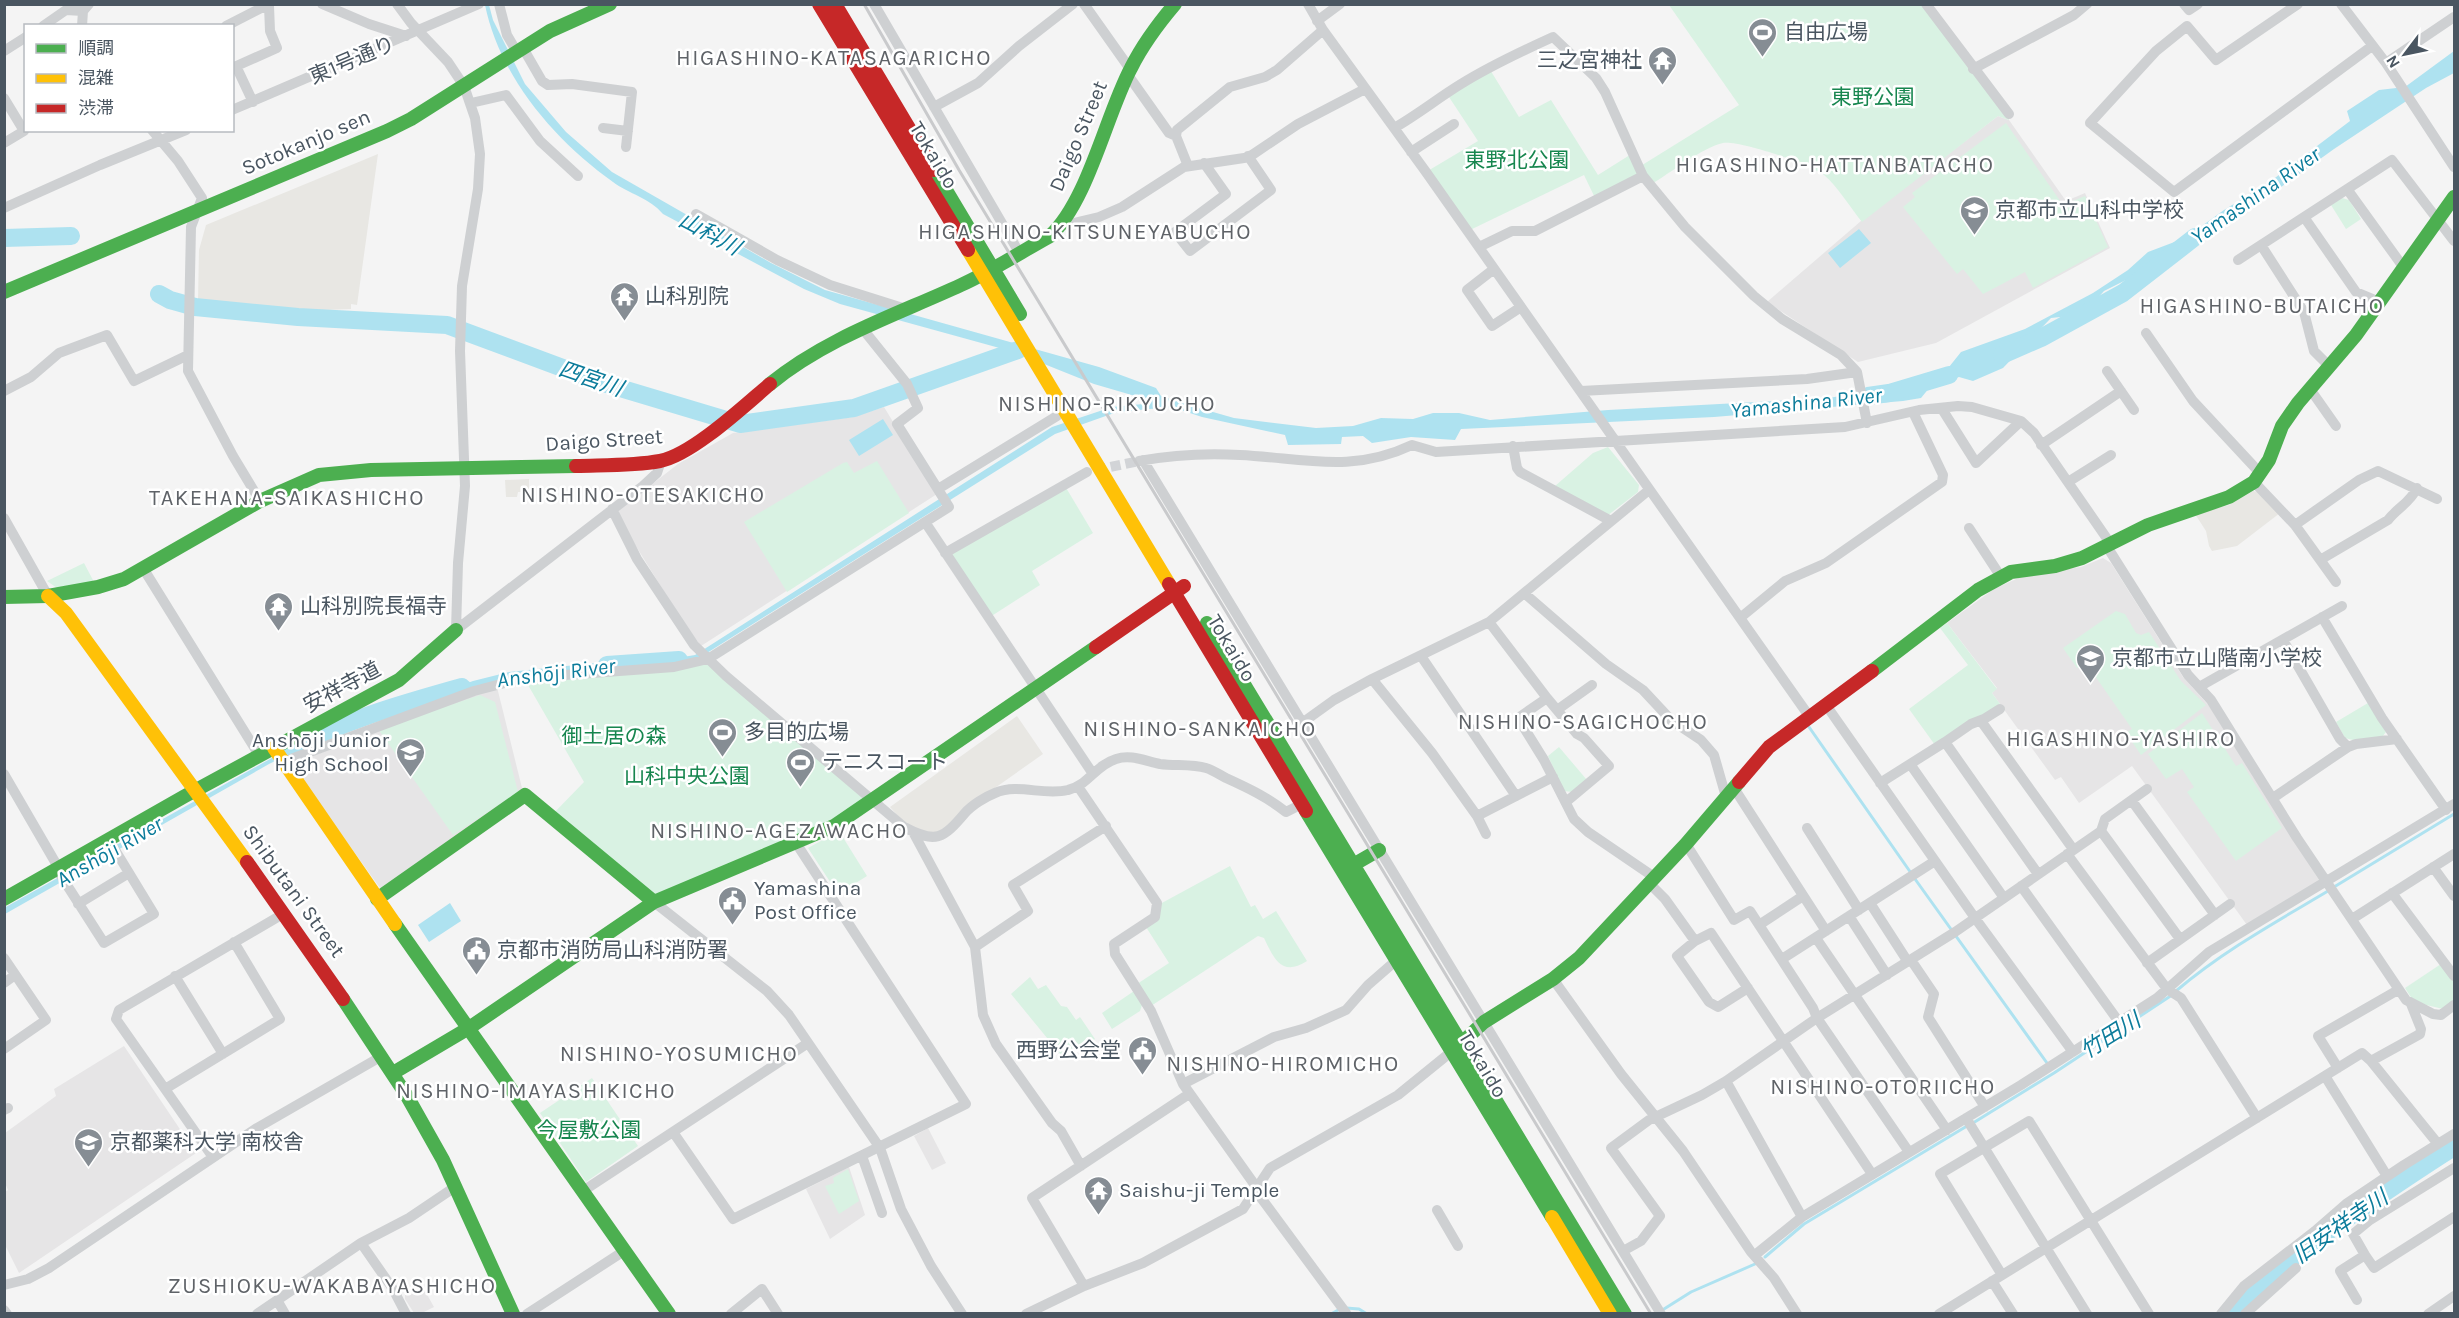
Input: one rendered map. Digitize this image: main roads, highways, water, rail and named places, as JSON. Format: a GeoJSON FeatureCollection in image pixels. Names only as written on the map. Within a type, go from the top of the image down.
{"type":"FeatureCollection","features":[{"type":"Feature","properties":{"kind":"main road","name":"Sotokanjo sen"},"geometry":{"type":"LineString","coordinates":[[4,292],[387,131],[411,119],[573,19],[610,4]]}},
{"type":"Feature","properties":{"kind":"main road","name":"Tokaido"},"geometry":{"type":"LineString","coordinates":[[819,4],[987,271],[1348,868],[1456,1048],[1610,1314]]}},
{"type":"Feature","properties":{"kind":"main road","name":"Tokaido"},"geometry":{"type":"LineString","coordinates":[[835,4],[987,271]]}},
{"type":"Feature","properties":{"kind":"main road","name":"Daigo Street"},"geometry":{"type":"LineString","coordinates":[[4,597],[48,596],[98,587],[124,579],[260,501],[319,476],[371,470],[465,469],[661,461],[677,455],[714,430],[796,365],[869,325],[1020,254],[1037,245],[1061,226],[1085,180],[1129,72],[1152,31],[1175,4]]}},
{"type":"Feature","properties":{"kind":"main road"},"geometry":{"type":"LineString","coordinates":[[1456,1048],[1484,1022],[1552,979],[1588,950],[1686,844],[1769,747],[1906,647],[1978,590],[2011,572],[2055,566],[2082,558],[2148,525],[2229,497],[2257,478],[2269,460],[2282,426],[2356,335],[2454,197]]}},
{"type":"Feature","properties":{"kind":"main road","name":"Tokaido"},"geometry":{"type":"LineString","coordinates":[[1179,590],[1302,804],[1348,868]]}},
{"type":"Feature","properties":{"kind":"main road"},"geometry":{"type":"LineString","coordinates":[[393,1073],[469,1028],[654,902],[834,826],[1179,590]]}},
{"type":"Feature","properties":{"kind":"main road","name":"Shibutani Street"},"geometry":{"type":"LineString","coordinates":[[48,596],[66,613],[200,796],[317,959],[382,1056],[444,1161],[513,1314]]}},
{"type":"Feature","properties":{"kind":"main road","name":"安祥寺道"},"geometry":{"type":"LineString","coordinates":[[4,899],[109,840],[200,796],[259,755],[399,680],[456,630]]}},
{"type":"Feature","properties":{"kind":"main road"},"geometry":{"type":"LineString","coordinates":[[274,748],[377,899],[669,1314]]}},
{"type":"Feature","properties":{"kind":"main road"},"geometry":{"type":"LineString","coordinates":[[377,899],[525,795],[654,902]]}},
{"type":"Feature","properties":{"kind":"main road"},"geometry":{"type":"LineString","coordinates":[[1348,868],[1379,850]]}},
{"type":"Feature","properties":{"kind":"main road","name":"Tokaido"},"geometry":{"type":"LineString","coordinates":[[1456,1048],[1625,1314]]}},
{"type":"Feature","properties":{"kind":"water","name":"山科川"},"geometry":{"type":"Polygon","coordinates":[[[485,5],[489,5],[493,20],[525,84],[566,132],[612,172],[771,263],[825,290],[1099,367],[1156,388],[1161,396],[1185,404],[1234,418],[1316,428],[1353,426],[1381,418],[1413,419],[1433,413],[1459,413],[1490,420],[1608,410],[1829,398],[1867,391],[1908,392],[1945,372],[1961,352],[2025,329],[2093,293],[2128,270],[2148,252],[2185,238],[2271,181],[2350,121],[2347,111],[2379,90],[2405,87],[2454,51],[2454,73],[2426,88],[2334,149],[2263,200],[2140,273],[2104,291],[2096,300],[2070,316],[2051,318],[2003,368],[1973,381],[1959,377],[1930,387],[1921,398],[1903,401],[1714,417],[1461,429],[1455,440],[1411,437],[1372,443],[1363,436],[1342,437],[1341,444],[1288,445],[1285,435],[1202,417],[1172,407],[1117,412],[1055,434],[699,658],[668,666],[505,679],[433,700],[310,744],[269,764],[5,914],[4,908],[295,745],[473,681],[509,672],[595,663],[641,664],[695,655],[1052,427],[1112,407],[1143,404],[1142,398],[1094,384],[1014,352],[840,304],[804,289],[663,214],[652,204],[619,186],[591,165],[551,127],[517,82],[503,57],[492,32],[485,5]]]}},
{"type":"Feature","properties":{"kind":"water"},"geometry":{"type":"Polygon","coordinates":[[[1859,229],[1871,243],[1840,268],[1828,253],[1859,229]]]}},
{"type":"Feature","properties":{"kind":"water"},"geometry":{"type":"Polygon","coordinates":[[[883,419],[893,435],[859,456],[849,440],[883,419]]]}},
{"type":"Feature","properties":{"kind":"water"},"geometry":{"type":"Polygon","coordinates":[[[450,903],[461,921],[429,942],[418,925],[450,903]]]}},
{"type":"Feature","properties":{"kind":"waterway","name":"四宮川"},"geometry":{"type":"LineString","coordinates":[[4,238],[71,236]]}},
{"type":"Feature","properties":{"kind":"waterway","name":"Yamashina River"},"geometry":{"type":"LineString","coordinates":[[2002,355],[2041,338],[2123,293],[2195,237]]}},
{"type":"Feature","properties":{"kind":"waterway","name":"四宮川"},"geometry":{"type":"LineString","coordinates":[[159,294],[170,300],[195,307],[298,317],[447,325],[603,383],[740,424],[854,408],[1018,350]]}},
{"type":"Feature","properties":{"kind":"waterway","name":"Yamashina River"},"geometry":{"type":"LineString","coordinates":[[1868,396],[1889,393],[1949,375]]}},
{"type":"Feature","properties":{"kind":"waterway","name":"Anshōji River"},"geometry":{"type":"LineString","coordinates":[[607,665],[679,660]]}},
{"type":"Feature","properties":{"kind":"waterway","name":"Anshōji River"},"geometry":{"type":"LineString","coordinates":[[283,753],[348,723],[462,687]]}},
{"type":"Feature","properties":{"kind":"waterway"},"geometry":{"type":"LineString","coordinates":[[1809,727],[1911,873]]}},
{"type":"Feature","properties":{"kind":"waterway","name":"竹田川"},"geometry":{"type":"LineString","coordinates":[[2334,887],[2454,814]]}},
{"type":"Feature","properties":{"kind":"waterway"},"geometry":{"type":"LineString","coordinates":[[1915,879],[2047,1063]]}},
{"type":"Feature","properties":{"kind":"waterway","name":"竹田川"},"geometry":{"type":"LineString","coordinates":[[2176,991],[2231,950],[2328,891]]}},
{"type":"Feature","properties":{"kind":"waterway","name":"竹田川"},"geometry":{"type":"LineString","coordinates":[[1973,1123],[2172,995]]}},
{"type":"Feature","properties":{"kind":"waterway","name":"竹田川"},"geometry":{"type":"LineString","coordinates":[[1765,1257],[1804,1224],[1967,1126]]}},
{"type":"Feature","properties":{"kind":"waterway","name":"旧安祥寺川"},"geometry":{"type":"LineString","coordinates":[[2232,1314],[2265,1280],[2302,1250],[2374,1199],[2454,1147]]}},
{"type":"Feature","properties":{"kind":"waterway"},"geometry":{"type":"LineString","coordinates":[[1664,1309],[1691,1292],[1755,1264]]}},
{"type":"Feature","properties":{"kind":"waterway"},"geometry":{"type":"LineString","coordinates":[[1346,1308],[1359,1309],[1367,1314]]}},
{"type":"Feature","properties":{"kind":"waterway"},"geometry":{"type":"LineString","coordinates":[[1331,1314],[1340,1309]]}},
{"type":"Feature","properties":{"kind":"tunnel"},"geometry":{"type":"LineString","coordinates":[[1096,470],[1139,461]]}},
{"type":"Feature","properties":{"kind":"railway"},"geometry":{"type":"LineString","coordinates":[[864,4],[959,170],[1651,1314]]}},
{"type":"Feature","properties":{"kind":"place","name":"自由広場"},"geometry":{"type":"Point","coordinates":[1763,58]}},
{"type":"Feature","properties":{"kind":"place","name":"三之宮神社"},"geometry":{"type":"Point","coordinates":[1663,86]}},
{"type":"Feature","properties":{"kind":"place","name":"京都市立山科中学校"},"geometry":{"type":"Point","coordinates":[1974,236]}},
{"type":"Feature","properties":{"kind":"place","name":"山科別院"},"geometry":{"type":"Point","coordinates":[624,322]}},
{"type":"Feature","properties":{"kind":"place","name":"山科別院長福寺"},"geometry":{"type":"Point","coordinates":[279,632]}},
{"type":"Feature","properties":{"kind":"place","name":"京都市立山階南小学校"},"geometry":{"type":"Point","coordinates":[2091,684]}},
{"type":"Feature","properties":{"kind":"place","name":"多目的広場"},"geometry":{"type":"Point","coordinates":[723,758]}},
{"type":"Feature","properties":{"kind":"place","name":"Anshōji Junior High School"},"geometry":{"type":"Point","coordinates":[410,778]}},
{"type":"Feature","properties":{"kind":"place","name":"テニスコート"},"geometry":{"type":"Point","coordinates":[801,788]}},
{"type":"Feature","properties":{"kind":"place","name":"Yamashina Post Office"},"geometry":{"type":"Point","coordinates":[733,926]}},
{"type":"Feature","properties":{"kind":"place","name":"京都市消防局山科消防署"},"geometry":{"type":"Point","coordinates":[476,976]}},
{"type":"Feature","properties":{"kind":"place","name":"西野公会堂"},"geometry":{"type":"Point","coordinates":[1142,1076]}},
{"type":"Feature","properties":{"kind":"place","name":"京都薬科大学 南校舎"},"geometry":{"type":"Point","coordinates":[89,1168]}},
{"type":"Feature","properties":{"kind":"place","name":"Saishu-ji Temple"},"geometry":{"type":"Point","coordinates":[1098,1216]}},
{"type":"Feature","properties":{"kind":"district","name":"HIGASHINO-KATASAGARICHO"},"geometry":{"type":"Point","coordinates":[834,57]}},
{"type":"Feature","properties":{"kind":"district","name":"HIGASHINO-HATTANBATACHO"},"geometry":{"type":"Point","coordinates":[1835,164]}},
{"type":"Feature","properties":{"kind":"district","name":"HIGASHINO-KITSUNEYABUCHO"},"geometry":{"type":"Point","coordinates":[1085,231]}},
{"type":"Feature","properties":{"kind":"district","name":"HIGASHINO-BUTAICHO"},"geometry":{"type":"Point","coordinates":[2262,305]}},
{"type":"Feature","properties":{"kind":"district","name":"NISHINO-RIKYUCHO"},"geometry":{"type":"Point","coordinates":[1107,403]}},
{"type":"Feature","properties":{"kind":"district","name":"NISHINO-OTESAKICHO"},"geometry":{"type":"Point","coordinates":[643,494]}},
{"type":"Feature","properties":{"kind":"district","name":"TAKEHANA-SAIKASHICHO"},"geometry":{"type":"Point","coordinates":[287,497]}},
{"type":"Feature","properties":{"kind":"district","name":"NISHINO-SAGICHOCHO"},"geometry":{"type":"Point","coordinates":[1583,721]}},
{"type":"Feature","properties":{"kind":"district","name":"NISHINO-SANKAICHO"},"geometry":{"type":"Point","coordinates":[1200,728]}},
{"type":"Feature","properties":{"kind":"district","name":"HIGASHINO-YASHIRO"},"geometry":{"type":"Point","coordinates":[2121,738]}},
{"type":"Feature","properties":{"kind":"district","name":"NISHINO-AGEZAWACHO"},"geometry":{"type":"Point","coordinates":[779,830]}},
{"type":"Feature","properties":{"kind":"district","name":"NISHINO-YOSUMICHO"},"geometry":{"type":"Point","coordinates":[679,1053]}},
{"type":"Feature","properties":{"kind":"district","name":"NISHINO-HIROMICHO"},"geometry":{"type":"Point","coordinates":[1283,1063]}},
{"type":"Feature","properties":{"kind":"district","name":"NISHINO-OTORIICHO"},"geometry":{"type":"Point","coordinates":[1883,1086]}},
{"type":"Feature","properties":{"kind":"district","name":"NISHINO-IMAYASHIKICHO"},"geometry":{"type":"Point","coordinates":[536,1090]}},
{"type":"Feature","properties":{"kind":"district","name":"ZUSHIOKU-WAKABAYASHICHO"},"geometry":{"type":"Point","coordinates":[332,1285]}},
{"type":"Feature","properties":{"kind":"park label","name":"東野公園"},"geometry":{"type":"Point","coordinates":[1873,97]}},
{"type":"Feature","properties":{"kind":"park label","name":"東野北公園"},"geometry":{"type":"Point","coordinates":[1517,160]}},
{"type":"Feature","properties":{"kind":"park label","name":"御土居の森"},"geometry":{"type":"Point","coordinates":[614,736]}},
{"type":"Feature","properties":{"kind":"park label","name":"山科中央公園"},"geometry":{"type":"Point","coordinates":[687,776]}},
{"type":"Feature","properties":{"kind":"park label","name":"今屋敷公園"},"geometry":{"type":"Point","coordinates":[589,1130]}}]}
